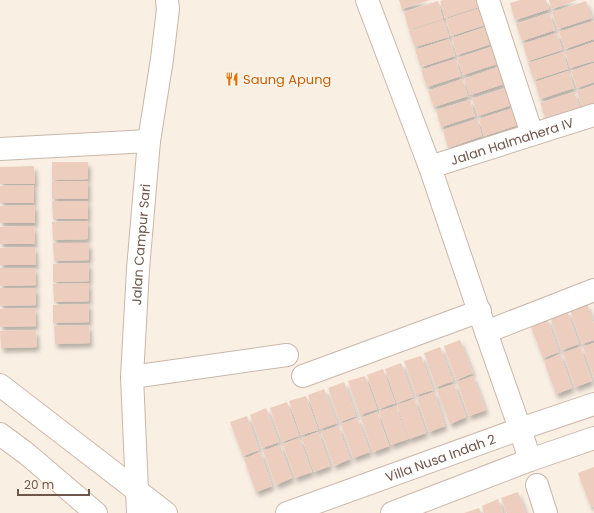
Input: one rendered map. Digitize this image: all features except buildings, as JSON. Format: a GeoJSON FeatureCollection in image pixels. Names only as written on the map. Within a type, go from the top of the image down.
{"type":"FeatureCollection","features":[{"type":"Feature","properties":{"kind":"street","name":"Jalan Campur Sari"},"geometry":{"type":"LineString","coordinates":[[138,513],[132,377],[138,269],[149,141],[162,59],[168,9],[167,0]]}},
{"type":"Feature","properties":{"kind":"street"},"geometry":{"type":"LineString","coordinates":[[367,0],[430,167],[530,460]]}},
{"type":"Feature","properties":{"kind":"street"},"geometry":{"type":"LineString","coordinates":[[488,0],[532,134]]}},
{"type":"Feature","properties":{"kind":"street","name":"Jalan Halmahera IV"},"geometry":{"type":"LineString","coordinates":[[430,167],[594,115]]}},
{"type":"Feature","properties":{"kind":"street"},"geometry":{"type":"LineString","coordinates":[[0,149],[149,141]]}},
{"type":"Feature","properties":{"kind":"street"},"geometry":{"type":"LineString","coordinates":[[486,332],[594,290]]}},
{"type":"Feature","properties":{"kind":"street"},"geometry":{"type":"LineString","coordinates":[[303,376],[480,311]]}},
{"type":"Feature","properties":{"kind":"street"},"geometry":{"type":"LineString","coordinates":[[132,377],[286,355]]}},
{"type":"Feature","properties":{"kind":"street"},"geometry":{"type":"LineString","coordinates":[[0,385],[166,513]]}},
{"type":"Feature","properties":{"kind":"street","name":"Villa Nusa Indah 2"},"geometry":{"type":"LineString","coordinates":[[286,513],[520,428],[594,404]]}},
{"type":"Feature","properties":{"kind":"street"},"geometry":{"type":"LineString","coordinates":[[0,434],[27,454],[96,513]]}},
{"type":"Feature","properties":{"kind":"street"},"geometry":{"type":"LineString","coordinates":[[392,513],[530,460],[594,438]]}},
{"type":"Feature","properties":{"kind":"street"},"geometry":{"type":"LineString","coordinates":[[537,485],[546,513]]}},
{"type":"Feature","properties":{"kind":"place","name":"Saung Apung"},"geometry":{"type":"Point","coordinates":[232,79]}}]}
